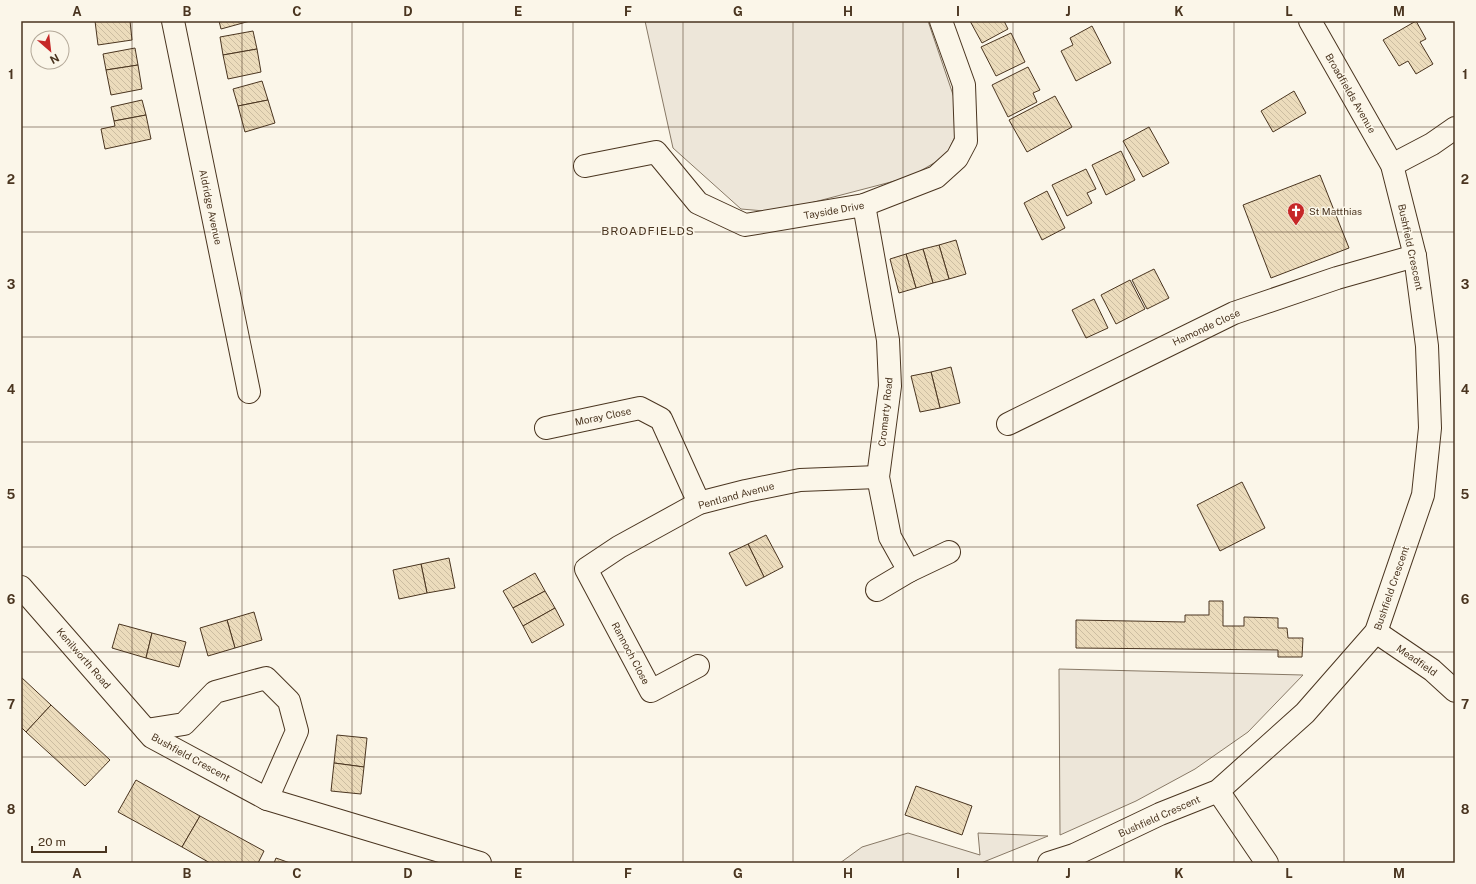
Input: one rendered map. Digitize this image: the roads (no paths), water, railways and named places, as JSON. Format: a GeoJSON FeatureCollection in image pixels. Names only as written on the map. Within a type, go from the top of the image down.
{"type":"FeatureCollection","features":[{"type":"Feature","properties":{"kind":"street","name":"Aldridge Avenue"},"geometry":{"type":"LineString","coordinates":[[173,21],[249,392]]}},
{"type":"Feature","properties":{"kind":"street","name":"Tayside Drive"},"geometry":{"type":"LineString","coordinates":[[585,166],[656,152],[698,203],[746,225],[864,205],[936,177],[957,158],[966,141],[964,85],[941,21]]}},
{"type":"Feature","properties":{"kind":"street","name":"Broadfields Avenue"},"geometry":{"type":"LineString","coordinates":[[1310,21],[1392,165]]}},
{"type":"Feature","properties":{"kind":"street"},"geometry":{"type":"LineString","coordinates":[[1392,165],[1432,144],[1455,128]]}},
{"type":"Feature","properties":{"kind":"street","name":"Bushfield Crescent"},"geometry":{"type":"LineString","coordinates":[[1049,863],[1074,855],[1160,814],[1218,792],[1305,713],[1376,632],[1424,487],[1430,428],[1421,296],[1415,256],[1392,165]]}},
{"type":"Feature","properties":{"kind":"street","name":"Cromarty Road"},"geometry":{"type":"LineString","coordinates":[[864,205],[888,340],[890,386],[878,477],[890,537],[909,571]]}},
{"type":"Feature","properties":{"kind":"street","name":"Hamonde Close"},"geometry":{"type":"LineString","coordinates":[[1008,424],[1234,313],[1337,278],[1415,256]]}},
{"type":"Feature","properties":{"kind":"street","name":"Moray Close"},"geometry":{"type":"LineString","coordinates":[[546,428],[640,408],[661,419],[699,503]]}},
{"type":"Feature","properties":{"kind":"street","name":"Pentland Avenue"},"geometry":{"type":"LineString","coordinates":[[586,569],[619,547],[699,503],[746,491],[800,480],[878,477]]}},
{"type":"Feature","properties":{"kind":"street"},"geometry":{"type":"LineString","coordinates":[[877,590],[909,571],[949,552]]}},
{"type":"Feature","properties":{"kind":"street","name":"Rannoch Close"},"geometry":{"type":"LineString","coordinates":[[586,569],[651,691],[698,666]]}},
{"type":"Feature","properties":{"kind":"street","name":"Kenilworth Road"},"geometry":{"type":"LineString","coordinates":[[21,586],[146,730]]}},
{"type":"Feature","properties":{"kind":"street","name":"Meadfield"},"geometry":{"type":"LineString","coordinates":[[1376,632],[1432,670],[1455,691]]}},
{"type":"Feature","properties":{"kind":"street","name":"Bushfield Crescent"},"geometry":{"type":"LineString","coordinates":[[146,730],[184,724],[216,692],[266,678],[289,701],[297,731],[267,799]]}},
{"type":"Feature","properties":{"kind":"street","name":"Bushfield Crescent"},"geometry":{"type":"LineString","coordinates":[[146,730],[152,737],[267,799],[480,863]]}},
{"type":"Feature","properties":{"kind":"street"},"geometry":{"type":"LineString","coordinates":[[1218,792],[1268,863]]}},
{"type":"Feature","properties":{"kind":"place","name":"St Matthias"},"geometry":{"type":"Point","coordinates":[1296,226]}},
{"type":"Feature","properties":{"kind":"district","name":"BROADFIELDS"},"geometry":{"type":"Point","coordinates":[648,231]}}]}
